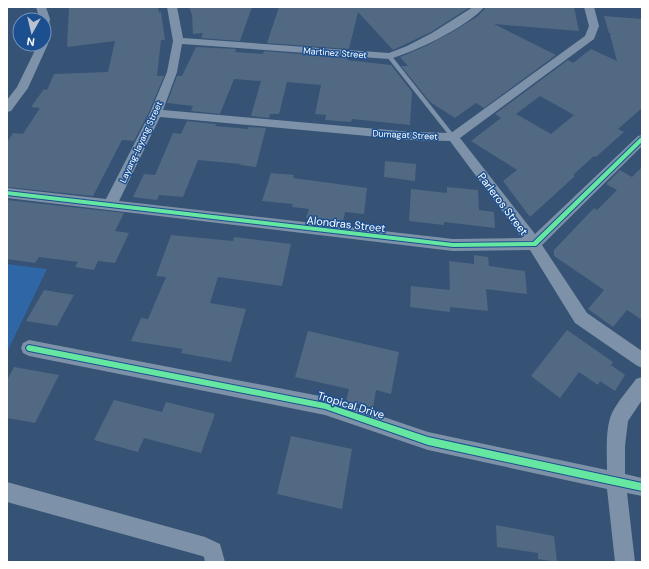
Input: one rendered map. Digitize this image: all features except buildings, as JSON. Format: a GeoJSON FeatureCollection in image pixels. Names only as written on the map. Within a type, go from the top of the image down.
{"type":"FeatureCollection","features":[{"type":"Feature","properties":{"kind":"street","name":"Layang-layang Street"},"geometry":{"type":"LineString","coordinates":[[110,205],[156,113],[172,72],[178,41],[172,7]]}},
{"type":"Feature","properties":{"kind":"street","name":"Martinez Street"},"geometry":{"type":"LineString","coordinates":[[178,41],[389,56],[403,52],[466,18],[479,7]]}},
{"type":"Feature","properties":{"kind":"street","name":"Dumagat Street"},"geometry":{"type":"LineString","coordinates":[[156,113],[381,134],[453,137],[590,36],[594,26],[589,7]]}},
{"type":"Feature","properties":{"kind":"street"},"geometry":{"type":"LineString","coordinates":[[7,108],[22,88],[39,52]]}},
{"type":"Feature","properties":{"kind":"street","name":"Parleros Street"},"geometry":{"type":"LineString","coordinates":[[453,137],[534,244],[581,318],[642,360]]}},
{"type":"Feature","properties":{"kind":"street"},"geometry":{"type":"LineString","coordinates":[[534,244],[642,139]]}},
{"type":"Feature","properties":{"kind":"street","name":"Alondras Street"},"geometry":{"type":"LineString","coordinates":[[7,193],[453,245],[534,244]]}},
{"type":"Feature","properties":{"kind":"street","name":"Tropical Drive"},"geometry":{"type":"LineString","coordinates":[[29,348],[325,406],[428,441],[642,487]]}},
{"type":"Feature","properties":{"kind":"street"},"geometry":{"type":"LineString","coordinates":[[625,562],[616,482],[616,446],[619,418],[642,385]]}},
{"type":"Feature","properties":{"kind":"street"},"geometry":{"type":"LineString","coordinates":[[7,492],[205,547],[213,551],[215,562]]}},
{"type":"Feature","properties":{"kind":"lane","name":"Parleros Street"},"geometry":{"type":"LineString","coordinates":[[389,56],[453,137]]}},
{"type":"Feature","properties":{"kind":"shaded area"},"geometry":{"type":"Polygon","coordinates":[[[7,264],[47,269],[7,352],[7,264]]]}},
{"type":"Feature","properties":{"kind":"cycle path"},"geometry":{"type":"LineString","coordinates":[[7,193],[453,245],[534,244],[642,139]]}},
{"type":"Feature","properties":{"kind":"cycle path"},"geometry":{"type":"LineString","coordinates":[[29,348],[325,406],[428,441],[642,487]]}}]}
